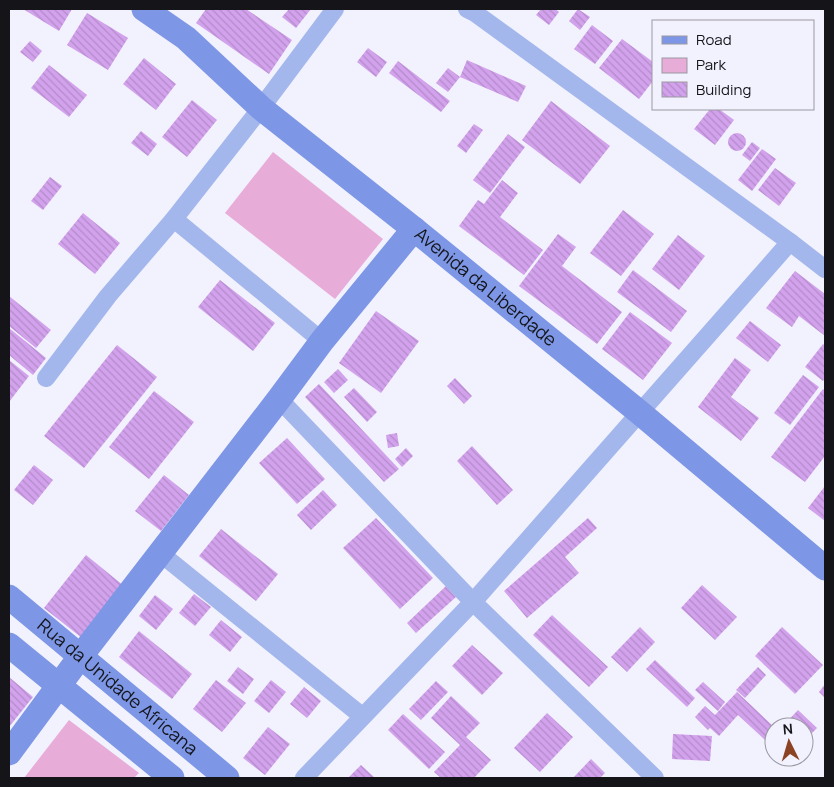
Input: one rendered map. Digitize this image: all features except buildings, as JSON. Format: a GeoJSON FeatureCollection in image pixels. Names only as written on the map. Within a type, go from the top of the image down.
{"type":"FeatureCollection","features":[{"type":"Feature","properties":{"kind":"street","name":"Avenida da Liberdade"},"geometry":{"type":"LineString","coordinates":[[144,9],[186,38],[261,108],[414,229],[639,412],[825,568]]}},
{"type":"Feature","properties":{"kind":"street"},"geometry":{"type":"LineString","coordinates":[[46,378],[108,296],[174,219],[261,108],[335,9]]}},
{"type":"Feature","properties":{"kind":"street"},"geometry":{"type":"LineString","coordinates":[[467,9],[475,12],[790,242],[825,270]]}},
{"type":"Feature","properties":{"kind":"street"},"geometry":{"type":"LineString","coordinates":[[174,219],[322,341]]}},
{"type":"Feature","properties":{"kind":"street"},"geometry":{"type":"LineString","coordinates":[[9,753],[80,657],[322,341],[414,229]]}},
{"type":"Feature","properties":{"kind":"street"},"geometry":{"type":"LineString","coordinates":[[304,778],[473,602],[790,242]]}},
{"type":"Feature","properties":{"kind":"street"},"geometry":{"type":"LineString","coordinates":[[279,399],[473,602],[655,778]]}},
{"type":"Feature","properties":{"kind":"street"},"geometry":{"type":"LineString","coordinates":[[160,553],[362,716]]}},
{"type":"Feature","properties":{"kind":"street","name":"Rua da Unidade Africana"},"geometry":{"type":"LineString","coordinates":[[9,597],[227,778]]}},
{"type":"Feature","properties":{"kind":"street","name":"Rua da Unidade Africana"},"geometry":{"type":"LineString","coordinates":[[9,645],[172,778]]}},
{"type":"Feature","properties":{"kind":"green space"},"geometry":{"type":"Polygon","coordinates":[[[273,152],[383,239],[335,299],[225,213],[273,152]]]}},
{"type":"Feature","properties":{"kind":"green space"},"geometry":{"type":"Polygon","coordinates":[[[69,720],[139,773],[134,778],[24,778],[69,720]]]}}]}
